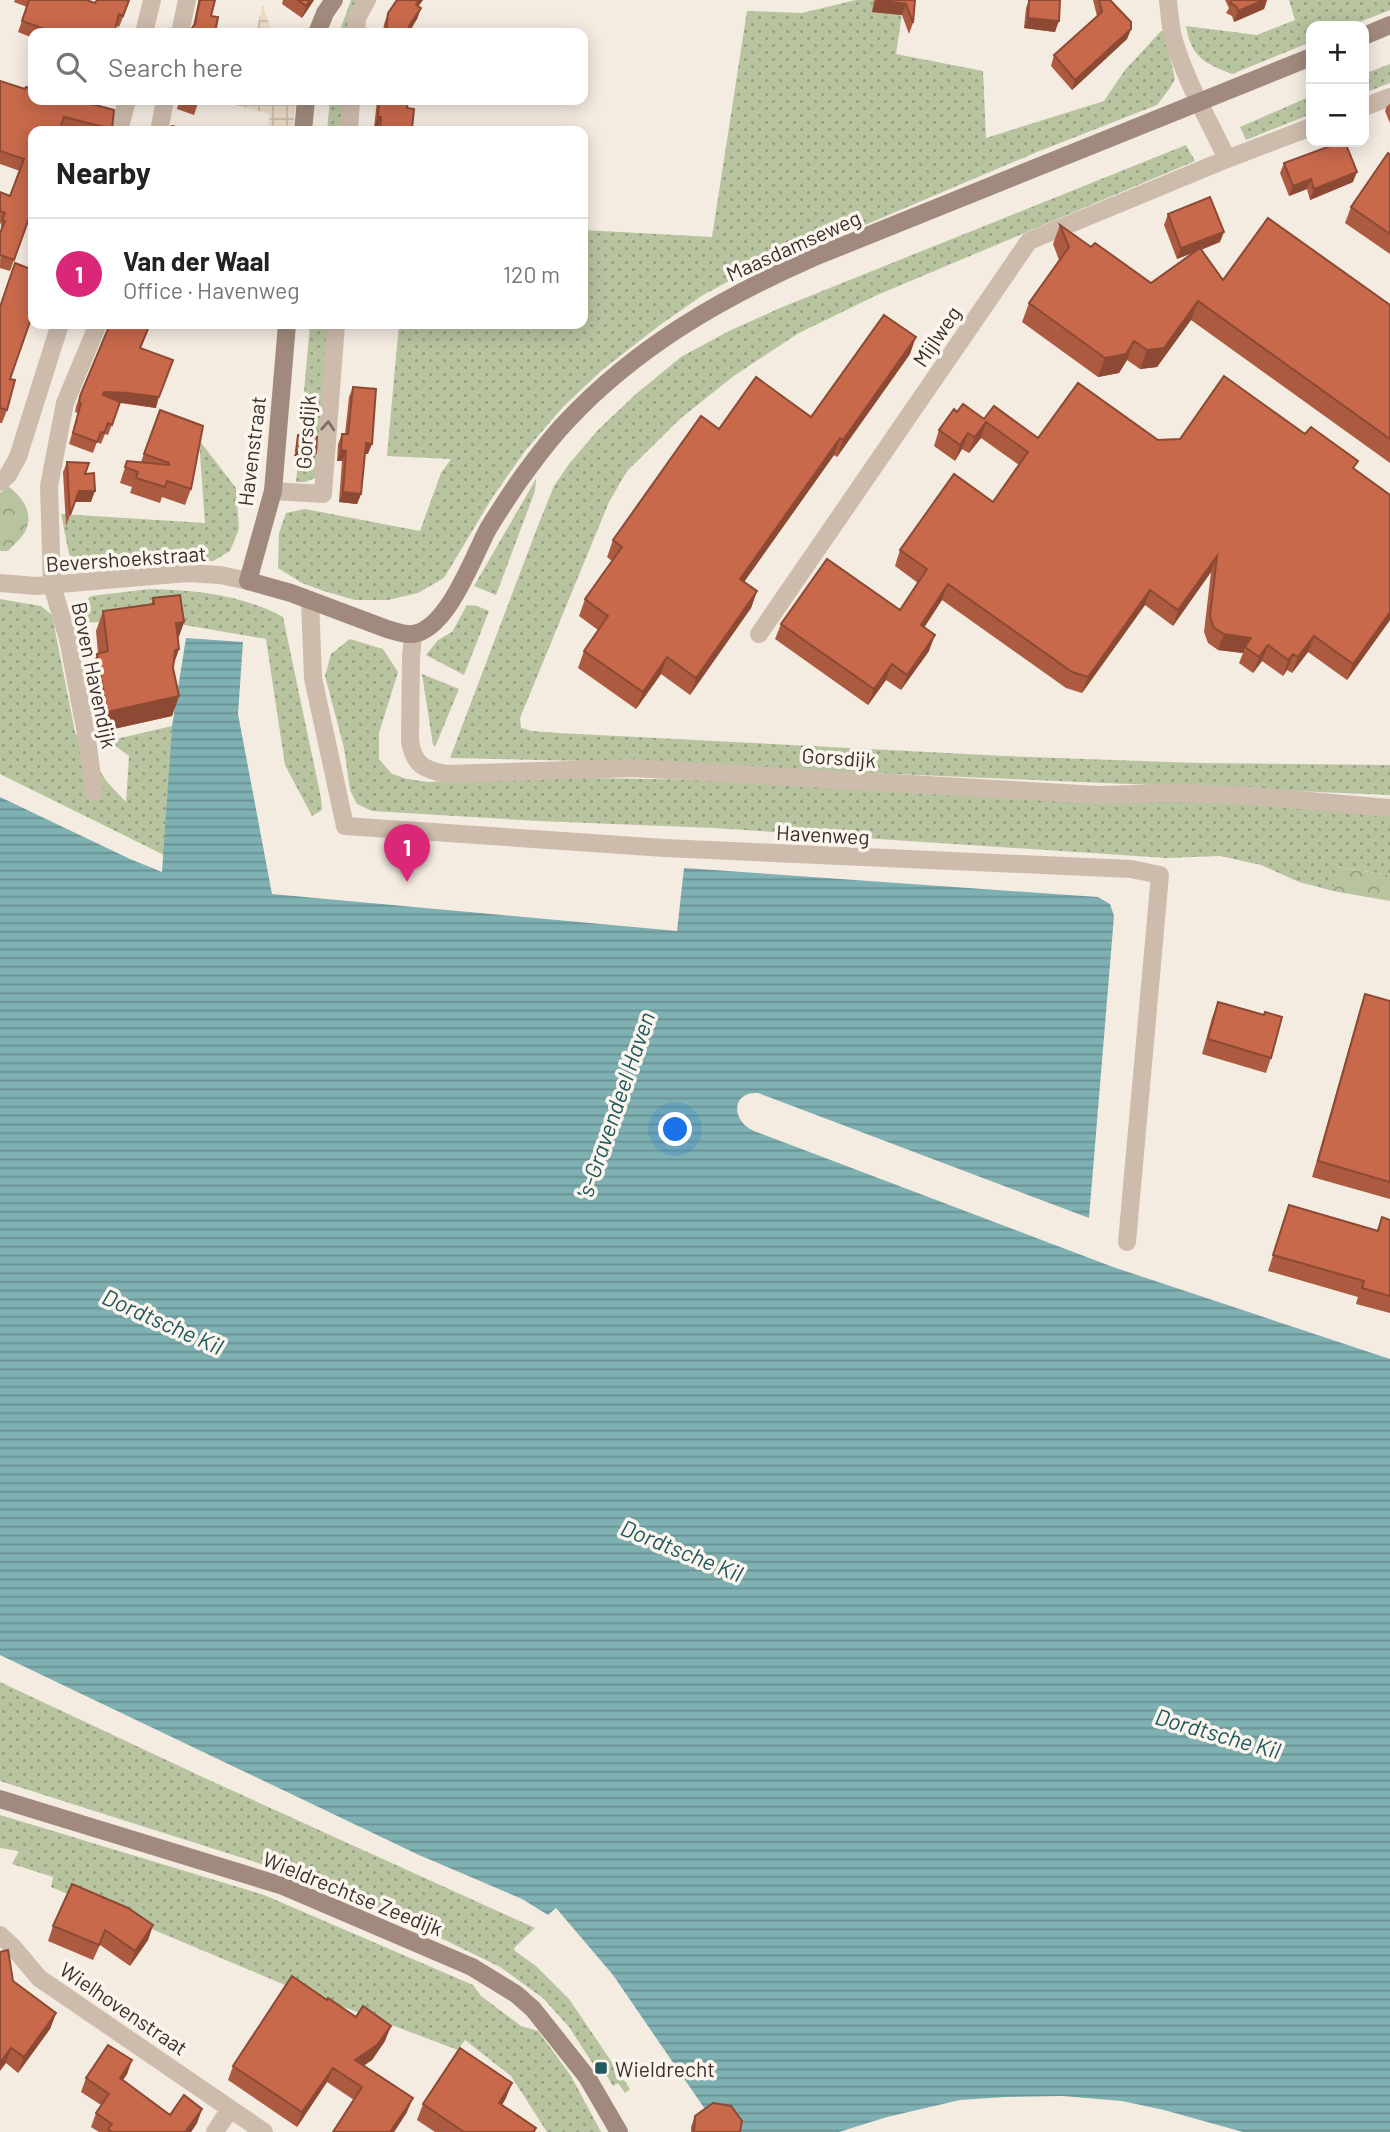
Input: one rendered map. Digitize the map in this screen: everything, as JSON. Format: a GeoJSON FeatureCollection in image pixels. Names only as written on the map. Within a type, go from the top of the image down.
{"type":"FeatureCollection","features":[{"type":"Feature","properties":{"kind":"street"},"geometry":{"type":"LineString","coordinates":[[145,28],[152,0]]}},
{"type":"Feature","properties":{"kind":"street"},"geometry":{"type":"LineString","coordinates":[[181,28],[187,0]]}},
{"type":"Feature","properties":{"kind":"street"},"geometry":{"type":"LineString","coordinates":[[319,28],[334,0]]}},
{"type":"Feature","properties":{"kind":"street"},"geometry":{"type":"LineString","coordinates":[[356,25],[369,0]]}},
{"type":"Feature","properties":{"kind":"street"},"geometry":{"type":"LineString","coordinates":[[1168,0],[1173,35],[1199,103],[1227,159]]}},
{"type":"Feature","properties":{"kind":"street"},"geometry":{"type":"LineString","coordinates":[[1369,34],[1390,25]]}},
{"type":"Feature","properties":{"kind":"street","name":"Maasdamseweg"},"geometry":{"type":"LineString","coordinates":[[414,634],[432,625],[442,614],[489,527],[513,490],[566,422],[626,367],[692,319],[745,289],[812,258],[1306,59]]}},
{"type":"Feature","properties":{"kind":"street"},"geometry":{"type":"LineString","coordinates":[[1369,105],[1390,97]]}},
{"type":"Feature","properties":{"kind":"street"},"geometry":{"type":"LineString","coordinates":[[121,126],[126,105]]}},
{"type":"Feature","properties":{"kind":"street"},"geometry":{"type":"LineString","coordinates":[[160,126],[165,105]]}},
{"type":"Feature","properties":{"kind":"street"},"geometry":{"type":"LineString","coordinates":[[303,126],[306,105]]}},
{"type":"Feature","properties":{"kind":"street"},"geometry":{"type":"LineString","coordinates":[[349,126],[351,105]]}},
{"type":"Feature","properties":{"kind":"street","name":"Mijlweg"},"geometry":{"type":"LineString","coordinates":[[759,634],[1029,241],[1306,129]]}},
{"type":"Feature","properties":{"kind":"street"},"geometry":{"type":"LineString","coordinates":[[0,482],[8,475],[18,457],[59,329]]}},
{"type":"Feature","properties":{"kind":"street","name":"Boven Havendijk"},"geometry":{"type":"LineString","coordinates":[[94,792],[68,639],[52,585],[48,486],[65,403],[96,329]]}},
{"type":"Feature","properties":{"kind":"street","name":"Havenstraat"},"geometry":{"type":"LineString","coordinates":[[248,581],[273,491],[287,329]]}},
{"type":"Feature","properties":{"kind":"street","name":"Gorsdijk"},"geometry":{"type":"LineString","coordinates":[[273,491],[323,494],[336,329]]}},
{"type":"Feature","properties":{"kind":"street","name":"Bevershoekstraat"},"geometry":{"type":"LineString","coordinates":[[0,583],[36,586],[187,573],[220,575],[310,600],[402,634],[414,634]]}},
{"type":"Feature","properties":{"kind":"street","name":"Havenweg"},"geometry":{"type":"LineString","coordinates":[[310,600],[313,678],[345,826],[665,848],[1131,869],[1160,876],[1127,1242]]}},
{"type":"Feature","properties":{"kind":"street","name":"Gorsdijk"},"geometry":{"type":"LineString","coordinates":[[414,634],[411,658],[412,753],[416,761],[433,771],[447,774],[633,768],[1099,795],[1177,793],[1252,796],[1390,808]]}},
{"type":"Feature","properties":{"kind":"street","name":"Wieldrechtse Zeedijk"},"geometry":{"type":"LineString","coordinates":[[0,1798],[283,1886],[472,1967],[516,1993],[533,2009],[587,2077],[619,2132]]}},
{"type":"Feature","properties":{"kind":"street","name":"Wielhovenstraat"},"geometry":{"type":"LineString","coordinates":[[0,1935],[39,1978],[264,2132]]}},
{"type":"Feature","properties":{"kind":"street"},"geometry":{"type":"LineString","coordinates":[[215,2132],[230,2109]]}},
{"type":"Feature","properties":{"kind":"green space"},"geometry":{"type":"Polygon","coordinates":[[[351,0],[370,0],[361,28],[341,28],[351,0]]]}},
{"type":"Feature","properties":{"kind":"green space"},"geometry":{"type":"Polygon","coordinates":[[[856,0],[904,0],[896,54],[983,71],[986,138],[1104,101],[1125,70],[1161,31],[1164,31],[1175,79],[1157,105],[746,272],[703,295],[602,370],[563,407],[525,451],[492,498],[444,578],[418,593],[388,600],[355,600],[302,583],[278,568],[279,533],[286,513],[305,509],[420,531],[441,473],[451,459],[387,456],[399,329],[588,329],[588,230],[712,237],[747,11],[802,13],[856,0]]]}},
{"type":"Feature","properties":{"kind":"green space"},"geometry":{"type":"Polygon","coordinates":[[[1289,0],[1390,0],[1390,10],[1362,21],[1306,21],[1306,44],[1232,74],[1206,62],[1195,52],[1186,26],[1257,35],[1295,20],[1289,0]]]}},
{"type":"Feature","properties":{"kind":"green space"},"geometry":{"type":"Polygon","coordinates":[[[1390,64],[1390,83],[1369,91],[1369,72],[1390,64]]]}},
{"type":"Feature","properties":{"kind":"green space"},"geometry":{"type":"Polygon","coordinates":[[[1306,98],[1306,116],[1246,140],[1240,127],[1306,98]]]}},
{"type":"Feature","properties":{"kind":"green space"},"geometry":{"type":"Polygon","coordinates":[[[330,105],[353,105],[350,126],[327,126],[330,105]]]}},
{"type":"Feature","properties":{"kind":"green space"},"geometry":{"type":"Polygon","coordinates":[[[1186,145],[1195,161],[875,296],[799,333],[735,375],[681,418],[627,471],[609,502],[520,718],[521,728],[558,733],[1005,756],[1196,763],[1390,765],[1390,795],[587,761],[450,758],[554,486],[598,430],[636,394],[681,357],[780,308],[1186,145]]]}},
{"type":"Feature","properties":{"kind":"green space"},"geometry":{"type":"Polygon","coordinates":[[[310,329],[334,329],[322,465],[315,478],[296,482],[310,329]]]}},
{"type":"Feature","properties":{"kind":"green space"},"geometry":{"type":"Polygon","coordinates":[[[199,440],[236,488],[239,529],[230,551],[213,561],[142,559],[78,565],[69,554],[61,514],[205,523],[199,440]]]}},
{"type":"Feature","properties":{"kind":"green space"},"geometry":{"type":"Polygon","coordinates":[[[536,479],[535,491],[496,595],[474,586],[536,479]]]}},
{"type":"Feature","properties":{"kind":"green space"},"geometry":{"type":"Polygon","coordinates":[[[8,486],[25,505],[28,523],[23,535],[8,551],[0,551],[0,493],[8,486]]]}},
{"type":"Feature","properties":{"kind":"green space"},"geometry":{"type":"Polygon","coordinates":[[[150,589],[218,595],[252,603],[283,617],[322,810],[312,816],[285,765],[266,639],[149,619],[80,623],[80,605],[91,596],[150,589]]]}},
{"type":"Feature","properties":{"kind":"green space"},"geometry":{"type":"Polygon","coordinates":[[[0,599],[41,606],[52,615],[75,732],[107,782],[126,802],[129,756],[113,744],[112,740],[172,726],[164,855],[0,774],[0,599]]]}},
{"type":"Feature","properties":{"kind":"green space"},"geometry":{"type":"Polygon","coordinates":[[[467,605],[489,611],[464,675],[426,655],[438,640],[452,632],[467,605]]]}},
{"type":"Feature","properties":{"kind":"green space"},"geometry":{"type":"Polygon","coordinates":[[[350,639],[383,649],[398,672],[379,733],[379,759],[392,774],[407,779],[428,782],[528,777],[711,780],[1390,809],[1390,875],[1337,867],[1333,891],[1299,882],[1261,865],[1220,856],[1167,858],[714,828],[372,811],[357,804],[350,790],[344,748],[325,676],[331,654],[350,639]]]}},
{"type":"Feature","properties":{"kind":"green space"},"geometry":{"type":"Polygon","coordinates":[[[422,674],[459,689],[435,747],[433,745],[422,674]]]}},
{"type":"Feature","properties":{"kind":"green space"},"geometry":{"type":"Polygon","coordinates":[[[1336,867],[1390,875],[1390,901],[1333,891],[1336,867]]]}},
{"type":"Feature","properties":{"kind":"green space"},"geometry":{"type":"Polygon","coordinates":[[[0,1682],[535,1928],[514,1948],[515,1951],[536,1966],[569,1999],[630,2089],[625,2093],[618,2083],[613,2086],[598,2061],[593,2064],[569,2027],[543,1998],[500,1967],[445,1940],[277,1869],[0,1781],[0,1682]]]}},
{"type":"Feature","properties":{"kind":"green space"},"geometry":{"type":"Polygon","coordinates":[[[0,1815],[264,1895],[473,1985],[481,1996],[521,2026],[538,2031],[571,2076],[601,2132],[547,2132],[511,2076],[465,2040],[458,2050],[285,1985],[51,1887],[53,1877],[12,1864],[19,1851],[0,1848],[0,1815]]]}},
{"type":"Feature","properties":{"kind":"shaded area"},"geometry":{"type":"Polygon","coordinates":[[[263,6],[271,28],[256,28],[263,6]]]}},
{"type":"Feature","properties":{"kind":"shaded area"},"geometry":{"type":"Polygon","coordinates":[[[235,105],[296,105],[293,126],[269,126],[270,114],[235,105]]]}},
{"type":"Feature","properties":{"kind":"water"},"geometry":{"type":"Polygon","coordinates":[[[186,638],[243,642],[238,714],[272,894],[677,931],[684,868],[1098,897],[1110,904],[1114,916],[1089,1218],[758,1093],[749,1094],[739,1101],[738,1114],[746,1126],[754,1131],[1113,1267],[1390,1359],[1390,2132],[1243,2132],[1122,2101],[1062,2096],[960,2100],[887,2117],[839,2132],[739,2132],[709,2115],[613,1975],[556,1908],[548,1915],[522,1899],[419,1855],[0,1655],[0,797],[162,872],[172,726],[186,638]]]}},
{"type":"Feature","properties":{"kind":"building"},"geometry":{"type":"Polygon","coordinates":[[[29,0],[86,0],[95,3],[97,0],[129,0],[123,16],[119,14],[115,28],[42,28],[22,21],[29,0]]]}},
{"type":"Feature","properties":{"kind":"building"},"geometry":{"type":"Polygon","coordinates":[[[200,0],[215,0],[211,16],[218,17],[216,28],[192,28],[200,0]]]}},
{"type":"Feature","properties":{"kind":"building"},"geometry":{"type":"Polygon","coordinates":[[[298,0],[310,0],[306,6],[298,0]]]}},
{"type":"Feature","properties":{"kind":"building"},"geometry":{"type":"Polygon","coordinates":[[[397,0],[419,0],[416,5],[421,8],[409,28],[386,28],[388,13],[397,0]]]}},
{"type":"Feature","properties":{"kind":"building"},"geometry":{"type":"Polygon","coordinates":[[[876,0],[915,0],[913,23],[906,4],[876,0]]]}},
{"type":"Feature","properties":{"kind":"building"},"geometry":{"type":"Polygon","coordinates":[[[1029,0],[1060,0],[1059,21],[1028,18],[1029,0]]]}},
{"type":"Feature","properties":{"kind":"building"},"geometry":{"type":"Polygon","coordinates":[[[1099,0],[1110,0],[1131,22],[1131,29],[1075,80],[1054,55],[1102,12],[1099,0]]]}},
{"type":"Feature","properties":{"kind":"building"},"geometry":{"type":"Polygon","coordinates":[[[1232,0],[1264,0],[1238,11],[1236,6],[1230,3],[1232,0]]]}},
{"type":"Feature","properties":{"kind":"building"},"geometry":{"type":"Polygon","coordinates":[[[0,81],[28,88],[28,105],[95,105],[114,110],[112,126],[100,126],[64,117],[61,126],[28,126],[28,221],[14,260],[0,255],[0,233],[5,213],[0,211],[0,192],[10,196],[24,159],[0,151],[0,81]]]}},
{"type":"Feature","properties":{"kind":"building"},"geometry":{"type":"Polygon","coordinates":[[[379,105],[407,105],[407,108],[414,109],[412,126],[380,126],[381,117],[378,117],[379,105]]]}},
{"type":"Feature","properties":{"kind":"building"},"geometry":{"type":"Polygon","coordinates":[[[1327,147],[1347,147],[1357,172],[1314,189],[1311,179],[1293,186],[1284,163],[1327,147]]]}},
{"type":"Feature","properties":{"kind":"building"},"geometry":{"type":"Polygon","coordinates":[[[1388,153],[1390,155],[1390,234],[1351,207],[1388,153]]]}},
{"type":"Feature","properties":{"kind":"building"},"geometry":{"type":"Polygon","coordinates":[[[1210,197],[1224,232],[1181,248],[1168,214],[1210,197]]]}},
{"type":"Feature","properties":{"kind":"building"},"geometry":{"type":"Polygon","coordinates":[[[1268,218],[1390,305],[1390,439],[1198,301],[1164,348],[1147,350],[1134,341],[1126,354],[1105,358],[1029,303],[1069,247],[1060,225],[1091,247],[1095,243],[1151,283],[1200,248],[1223,280],[1268,218]]]}},
{"type":"Feature","properties":{"kind":"building"},"geometry":{"type":"Polygon","coordinates":[[[15,263],[28,268],[28,327],[10,379],[15,380],[7,410],[0,408],[0,307],[15,263]]]}},
{"type":"Feature","properties":{"kind":"building"},"geometry":{"type":"Polygon","coordinates":[[[884,315],[916,337],[740,579],[757,591],[696,678],[667,657],[643,692],[584,651],[608,616],[585,599],[622,547],[613,540],[701,416],[719,429],[756,377],[811,417],[884,315]]]}},
{"type":"Feature","properties":{"kind":"building"},"geometry":{"type":"Polygon","coordinates":[[[108,329],[148,329],[140,348],[173,360],[159,397],[104,392],[103,395],[120,402],[112,425],[108,423],[97,442],[73,433],[81,403],[80,396],[108,329]]]}},
{"type":"Feature","properties":{"kind":"building"},"geometry":{"type":"Polygon","coordinates":[[[1224,376],[1305,434],[1311,427],[1358,461],[1353,468],[1390,495],[1390,612],[1353,664],[1314,636],[1298,657],[1293,654],[1288,660],[1268,645],[1259,657],[1245,647],[1251,638],[1224,634],[1214,628],[1210,616],[1217,556],[1178,610],[1150,590],[1088,677],[1072,672],[948,584],[921,625],[935,635],[907,675],[892,664],[874,689],[781,624],[827,559],[900,610],[927,569],[900,550],[954,474],[993,502],[1028,452],[986,422],[975,437],[968,433],[960,445],[939,430],[954,409],[957,412],[963,404],[984,419],[994,406],[1038,438],[1078,383],[1158,440],[1180,439],[1224,376]]]}},
{"type":"Feature","properties":{"kind":"building"},"geometry":{"type":"Polygon","coordinates":[[[353,387],[376,389],[372,444],[366,443],[361,494],[343,492],[346,451],[341,450],[342,434],[348,434],[353,387]]]}},
{"type":"Feature","properties":{"kind":"building"},"geometry":{"type":"Polygon","coordinates":[[[160,410],[203,426],[191,489],[167,481],[165,487],[136,478],[138,472],[125,467],[127,461],[169,465],[144,454],[160,410]]]}},
{"type":"Feature","properties":{"kind":"building"},"geometry":{"type":"Polygon","coordinates":[[[298,435],[317,437],[316,453],[296,451],[298,435]]]}},
{"type":"Feature","properties":{"kind":"building"},"geometry":{"type":"Polygon","coordinates":[[[67,462],[89,463],[85,474],[94,473],[95,491],[79,491],[70,515],[67,462]]]}},
{"type":"Feature","properties":{"kind":"building"},"geometry":{"type":"Polygon","coordinates":[[[180,595],[184,622],[176,623],[179,649],[175,650],[173,668],[179,696],[107,712],[97,654],[108,651],[103,611],[154,604],[153,598],[180,595]]]}},
{"type":"Feature","properties":{"kind":"building"},"geometry":{"type":"Polygon","coordinates":[[[1365,994],[1390,1001],[1390,1182],[1318,1161],[1365,994]]]}},
{"type":"Feature","properties":{"kind":"building"},"geometry":{"type":"Polygon","coordinates":[[[1218,1002],[1264,1015],[1265,1012],[1282,1017],[1271,1058],[1208,1039],[1218,1002]]]}},
{"type":"Feature","properties":{"kind":"building"},"geometry":{"type":"Polygon","coordinates":[[[1289,1205],[1378,1231],[1382,1217],[1390,1220],[1390,1296],[1362,1288],[1364,1281],[1273,1255],[1289,1205]]]}},
{"type":"Feature","properties":{"kind":"building"},"geometry":{"type":"Polygon","coordinates":[[[72,1884],[128,1908],[153,1925],[135,1951],[105,1930],[99,1945],[53,1926],[72,1884]]]}},
{"type":"Feature","properties":{"kind":"building"},"geometry":{"type":"Polygon","coordinates":[[[8,1950],[13,1981],[56,2013],[24,2057],[11,2048],[0,2063],[0,1952],[8,1950]]]}},
{"type":"Feature","properties":{"kind":"building"},"geometry":{"type":"Polygon","coordinates":[[[292,1976],[356,2017],[363,2006],[391,2026],[377,2045],[355,2060],[413,2098],[390,2132],[333,2132],[362,2087],[333,2068],[302,2112],[233,2066],[292,1976]]]}},
{"type":"Feature","properties":{"kind":"building"},"geometry":{"type":"Polygon","coordinates":[[[108,2045],[132,2060],[120,2078],[170,2115],[184,2095],[202,2109],[185,2132],[112,2132],[108,2129],[112,2124],[96,2113],[109,2094],[86,2078],[108,2045]]]}},
{"type":"Feature","properties":{"kind":"building"},"geometry":{"type":"Polygon","coordinates":[[[460,2048],[512,2083],[499,2103],[536,2128],[533,2132],[464,2132],[423,2104],[460,2048]]]}},
{"type":"Feature","properties":{"kind":"building"},"geometry":{"type":"Polygon","coordinates":[[[713,2103],[731,2106],[742,2121],[740,2132],[694,2132],[695,2116],[713,2103]]]}},
{"type":"Feature","properties":{"kind":"place","name":"Van der Waal"},"geometry":{"type":"Point","coordinates":[407,882]}},
{"type":"Feature","properties":{"kind":"place","name":"Wieldrecht"},"geometry":{"type":"Point","coordinates":[601,2068]}},
{"type":"Feature","properties":{"kind":"water label","name":"'s-Gravendeel Haven"},"geometry":{"type":"Point","coordinates":[615,1105]}},
{"type":"Feature","properties":{"kind":"water label","name":"Dordtsche Kil"},"geometry":{"type":"Point","coordinates":[163,1321]}},
{"type":"Feature","properties":{"kind":"water label","name":"Dordtsche Kil"},"geometry":{"type":"Point","coordinates":[682,1550]}},
{"type":"Feature","properties":{"kind":"water label","name":"Dordtsche Kil"},"geometry":{"type":"Point","coordinates":[1218,1733]}}]}
